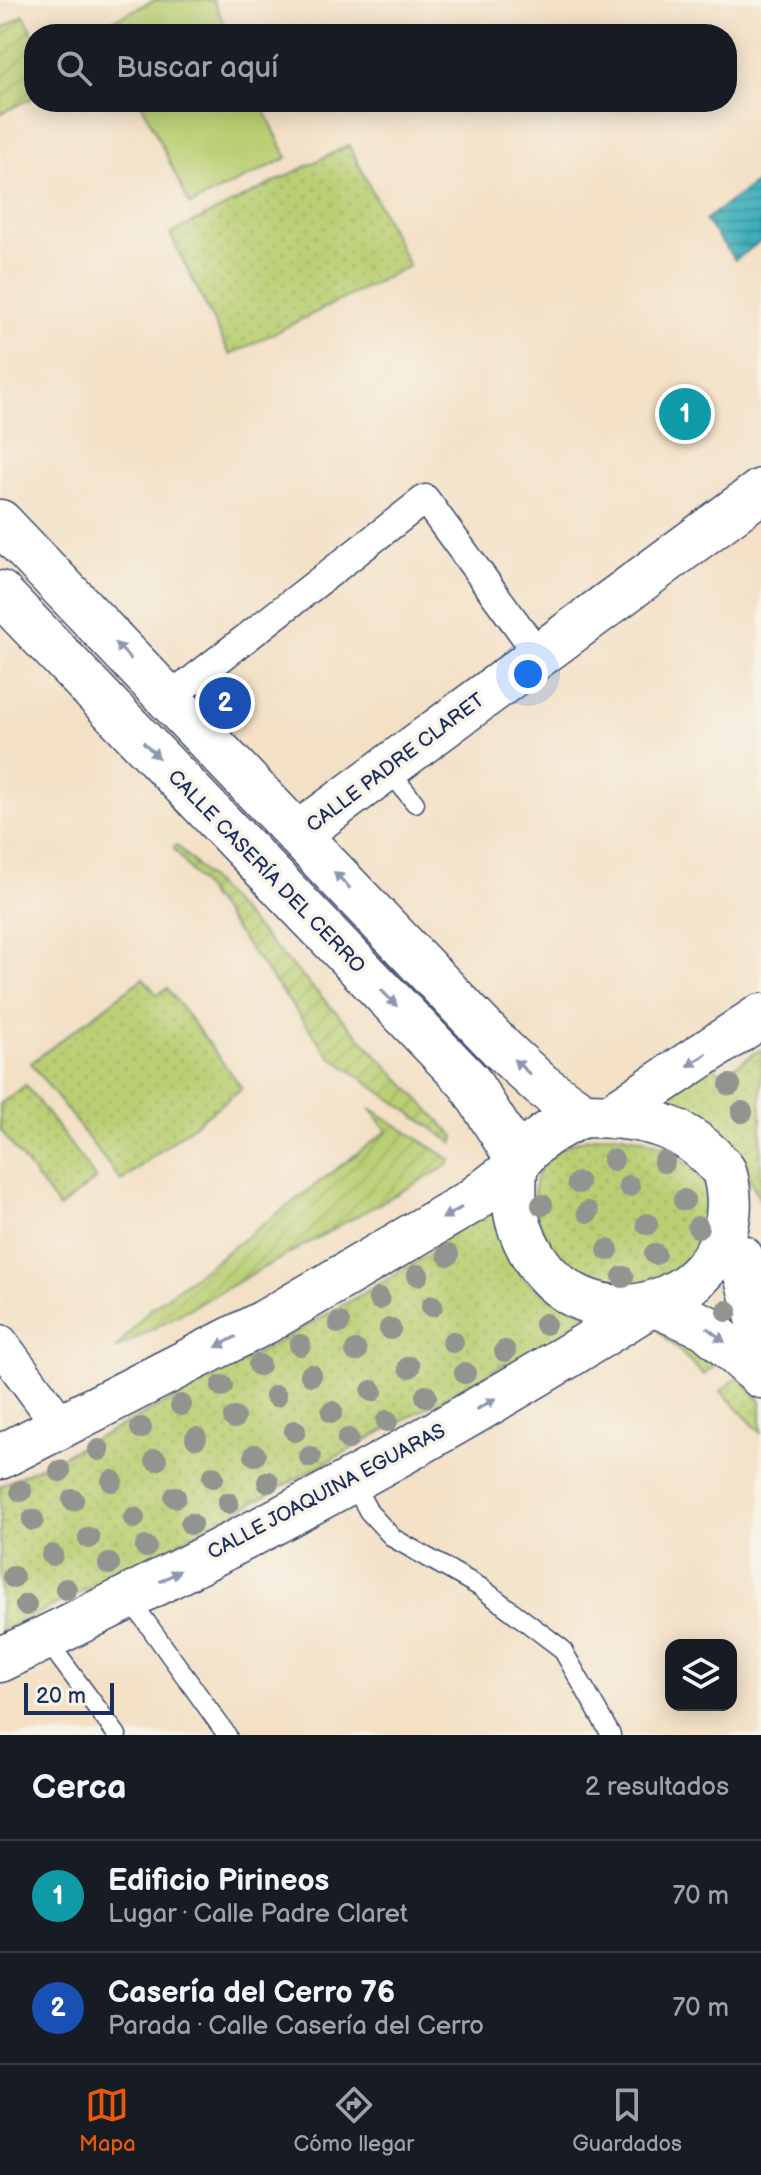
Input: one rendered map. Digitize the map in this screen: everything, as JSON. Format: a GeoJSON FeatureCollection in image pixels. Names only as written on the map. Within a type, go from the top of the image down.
{"type":"FeatureCollection","features":[{"type":"Feature","properties":{"kind":"main road","name":"CALLE PADRE CLARET"},"geometry":{"type":"LineString","coordinates":[[298,834],[761,491]]}},
{"type":"Feature","properties":{"kind":"main road"},"geometry":{"type":"LineString","coordinates":[[0,522],[503,1050],[541,1085],[597,1115],[682,1131],[713,1158],[730,1178],[743,1207],[761,1329]]}},
{"type":"Feature","properties":{"kind":"main road","name":"CALLE CASERÍA DEL CERRO"},"geometry":{"type":"LineString","coordinates":[[0,593],[469,1082],[517,1164]]}},
{"type":"Feature","properties":{"kind":"main road"},"geometry":{"type":"LineString","coordinates":[[0,1457],[265,1322],[472,1201],[559,1125],[597,1115],[761,1016]]}},
{"type":"Feature","properties":{"kind":"main road"},"geometry":{"type":"LineString","coordinates":[[517,1164],[518,1225],[543,1268],[556,1281],[612,1307],[653,1309],[706,1327],[761,1376]]}},
{"type":"Feature","properties":{"kind":"main road"},"geometry":{"type":"LineString","coordinates":[[653,1309],[700,1295],[726,1280],[749,1247]]}},
{"type":"Feature","properties":{"kind":"main road","name":"CALLE JOAQUINA EGUARAS"},"geometry":{"type":"LineString","coordinates":[[0,1660],[129,1598],[351,1480],[653,1309]]}},
{"type":"Feature","properties":{"kind":"street"},"geometry":{"type":"LineString","coordinates":[[168,699],[425,499],[539,655]]}},
{"type":"Feature","properties":{"kind":"street"},"geometry":{"type":"LineString","coordinates":[[0,1343],[62,1427]]}},
{"type":"Feature","properties":{"kind":"lane"},"geometry":{"type":"LineString","coordinates":[[387,768],[415,803]]}},
{"type":"Feature","properties":{"kind":"lane"},"geometry":{"type":"LineString","coordinates":[[351,1480],[369,1512],[393,1538],[480,1587],[562,1649],[611,1735]]}},
{"type":"Feature","properties":{"kind":"lane"},"geometry":{"type":"LineString","coordinates":[[129,1598],[227,1735]]}},
{"type":"Feature","properties":{"kind":"lane"},"geometry":{"type":"LineString","coordinates":[[45,1638],[117,1735]]}},
{"type":"Feature","properties":{"kind":"green space"},"geometry":{"type":"Polygon","coordinates":[[[155,0],[213,0],[224,24],[105,24],[155,0]]]}},
{"type":"Feature","properties":{"kind":"green space"},"geometry":{"type":"Polygon","coordinates":[[[24,15],[28,24],[24,24],[24,102],[0,114],[0,30],[24,15]]]}},
{"type":"Feature","properties":{"kind":"green space"},"geometry":{"type":"Polygon","coordinates":[[[146,112],[266,112],[287,158],[190,205],[146,112]]]}},
{"type":"Feature","properties":{"kind":"green space"},"geometry":{"type":"Polygon","coordinates":[[[349,145],[409,266],[230,355],[170,234],[349,145]]]}},
{"type":"Feature","properties":{"kind":"green space"},"geometry":{"type":"Polygon","coordinates":[[[177,845],[455,1137],[453,1143],[330,1056],[173,847],[177,845]]]}},
{"type":"Feature","properties":{"kind":"green space"},"geometry":{"type":"Polygon","coordinates":[[[143,978],[157,995],[167,988],[242,1088],[121,1181],[31,1063],[143,978]]]}},
{"type":"Feature","properties":{"kind":"green space"},"geometry":{"type":"Polygon","coordinates":[[[761,1049],[761,1202],[738,1154],[653,1104],[712,1063],[722,1075],[761,1049]]]}},
{"type":"Feature","properties":{"kind":"green space"},"geometry":{"type":"Polygon","coordinates":[[[26,1085],[96,1179],[59,1208],[0,1129],[0,1104],[26,1085]]]}},
{"type":"Feature","properties":{"kind":"green space"},"geometry":{"type":"Polygon","coordinates":[[[370,1108],[451,1160],[447,1166],[115,1350],[148,1311],[387,1131],[370,1108]]]}},
{"type":"Feature","properties":{"kind":"green space"},"geometry":{"type":"Polygon","coordinates":[[[614,1134],[650,1141],[676,1154],[697,1173],[719,1202],[688,1277],[620,1286],[568,1266],[551,1248],[536,1208],[535,1182],[539,1171],[562,1148],[593,1137],[614,1134]]]}},
{"type":"Feature","properties":{"kind":"green space"},"geometry":{"type":"Polygon","coordinates":[[[495,1201],[500,1229],[516,1268],[542,1291],[604,1321],[515,1374],[507,1363],[161,1553],[0,1632],[0,1486],[165,1403],[327,1314],[433,1252],[428,1240],[495,1201]]]}},
{"type":"Feature","properties":{"kind":"green space"},"geometry":{"type":"Polygon","coordinates":[[[657,1329],[672,1331],[721,1359],[704,1375],[657,1329]]]}},
{"type":"Feature","properties":{"kind":"green space"},"geometry":{"type":"Polygon","coordinates":[[[738,1377],[761,1401],[761,1433],[721,1391],[738,1377]]]}},
{"type":"Feature","properties":{"kind":"water"},"geometry":{"type":"Polygon","coordinates":[[[761,179],[761,241],[735,260],[705,220],[761,179]]]}},
{"type":"Feature","properties":{"kind":"place","name":"Edificio Pirineos"},"geometry":{"type":"Point","coordinates":[685,414]}},
{"type":"Feature","properties":{"kind":"place","name":"Casería del Cerro 76"},"geometry":{"type":"Point","coordinates":[225,703]}}]}
